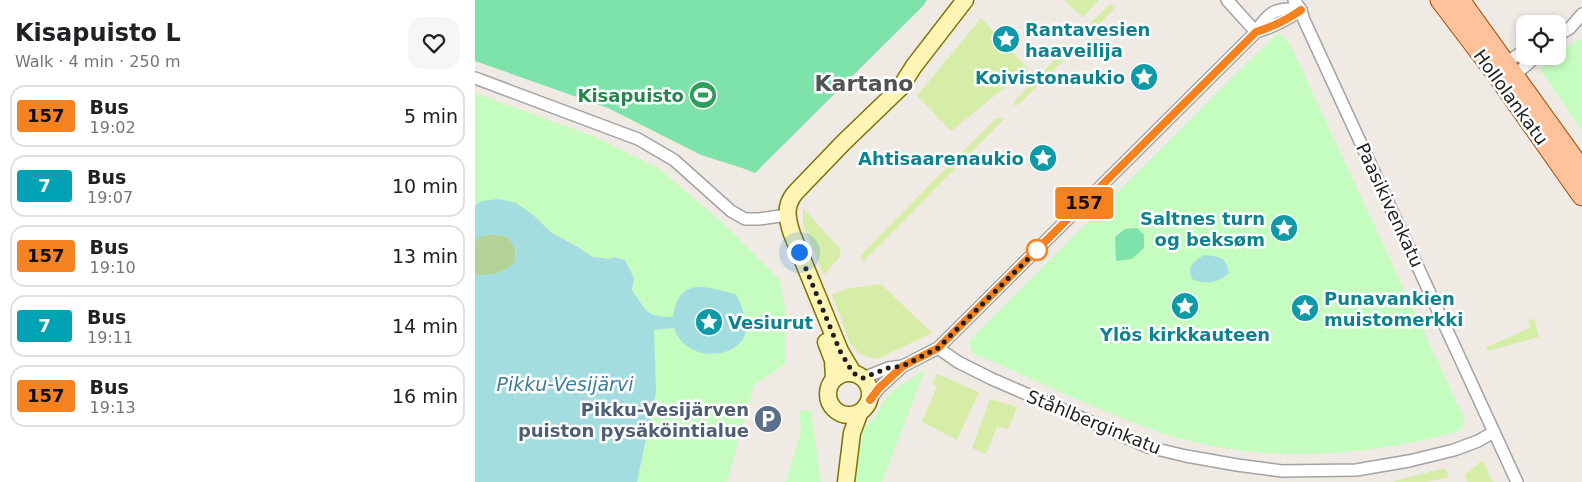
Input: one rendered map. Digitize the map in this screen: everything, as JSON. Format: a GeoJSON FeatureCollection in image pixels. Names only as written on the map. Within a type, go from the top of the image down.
{"type":"FeatureCollection","features":[{"type":"Feature","properties":{"kind":"main road"},"geometry":{"type":"LineString","coordinates":[[834,379],[833,360],[783,237],[782,215],[791,198],[843,143],[900,88],[965,0]]}},
{"type":"Feature","properties":{"kind":"main road","name":"Hollolankatu"},"geometry":{"type":"LineString","coordinates":[[1440,0],[1504,73],[1582,170]]}},
{"type":"Feature","properties":{"kind":"main road","name":"Hollolankatu"},"geometry":{"type":"LineString","coordinates":[[1460,0],[1582,196]]}},
{"type":"Feature","properties":{"kind":"main road"},"geometry":{"type":"LineString","coordinates":[[858,375],[843,374],[834,379],[830,384],[828,398],[830,404],[839,413],[852,416],[864,410],[870,400],[870,388],[840,351],[778,203],[780,196],[788,186],[893,81],[915,66]]}},
{"type":"Feature","properties":{"kind":"main road"},"geometry":{"type":"LineString","coordinates":[[837,482],[842,443],[839,413]]}},
{"type":"Feature","properties":{"kind":"main road"},"geometry":{"type":"LineString","coordinates":[[846,482],[851,433],[859,414]]}},
{"type":"Feature","properties":{"kind":"street"},"geometry":{"type":"LineString","coordinates":[[1227,0],[1256,32]]}},
{"type":"Feature","properties":{"kind":"street"},"geometry":{"type":"LineString","coordinates":[[870,400],[879,388],[903,366],[938,348],[1256,32],[1265,17],[1299,3]]}},
{"type":"Feature","properties":{"kind":"street","name":"Paasikivenkatu"},"geometry":{"type":"LineString","coordinates":[[1299,3],[1304,20],[1517,482]]}},
{"type":"Feature","properties":{"kind":"street"},"geometry":{"type":"LineString","coordinates":[[1576,28],[1582,14]]}},
{"type":"Feature","properties":{"kind":"street"},"geometry":{"type":"LineString","coordinates":[[1504,73],[1516,60]]}},
{"type":"Feature","properties":{"kind":"street"},"geometry":{"type":"LineString","coordinates":[[1504,73],[1520,65]]}},
{"type":"Feature","properties":{"kind":"street"},"geometry":{"type":"LineString","coordinates":[[475,78],[638,139],[674,160],[731,211],[745,219],[759,219],[782,215]]}},
{"type":"Feature","properties":{"kind":"street","name":"Ståhlberginkatu"},"geometry":{"type":"LineString","coordinates":[[938,348],[958,362],[992,379],[1148,447],[1237,465],[1282,471],[1357,470],[1409,461],[1454,450],[1478,441],[1494,432]]}},
{"type":"Feature","properties":{"kind":"street"},"geometry":{"type":"LineString","coordinates":[[858,375],[903,366]]}},
{"type":"Feature","properties":{"kind":"green space","name":"Kisapuisto"},"geometry":{"type":"Polygon","coordinates":[[[475,0],[927,0],[755,173],[701,155],[608,108],[475,61],[475,0]]]}},
{"type":"Feature","properties":{"kind":"green space"},"geometry":{"type":"Polygon","coordinates":[[[1064,0],[1099,0],[1083,17],[1064,0]]]}},
{"type":"Feature","properties":{"kind":"green space"},"geometry":{"type":"Polygon","coordinates":[[[1112,4],[1114,9],[1086,38],[1079,39],[1079,34],[1112,4]]]}},
{"type":"Feature","properties":{"kind":"green space"},"geometry":{"type":"Polygon","coordinates":[[[981,18],[1028,69],[951,131],[917,96],[981,18]]]}},
{"type":"Feature","properties":{"kind":"green space"},"geometry":{"type":"Polygon","coordinates":[[[1277,34],[1286,39],[1295,55],[1464,418],[1464,424],[1459,431],[1426,440],[1357,451],[1288,454],[1220,447],[1178,438],[1148,428],[972,353],[969,341],[1277,34]]]}},
{"type":"Feature","properties":{"kind":"green space"},"geometry":{"type":"Polygon","coordinates":[[[1582,39],[1582,131],[1540,69],[1545,65],[1566,65],[1566,48],[1582,39]]]}},
{"type":"Feature","properties":{"kind":"green space"},"geometry":{"type":"Polygon","coordinates":[[[1059,55],[1064,60],[1018,105],[1013,105],[1013,103],[1059,55]]]}},
{"type":"Feature","properties":{"kind":"green space"},"geometry":{"type":"Polygon","coordinates":[[[475,93],[595,137],[658,168],[722,222],[779,279],[785,308],[785,364],[754,385],[727,482],[637,482],[656,392],[654,330],[657,317],[650,315],[632,290],[634,278],[625,260],[615,257],[610,259],[593,257],[552,233],[532,214],[482,201],[475,205],[475,93]]]}},
{"type":"Feature","properties":{"kind":"green space"},"geometry":{"type":"Polygon","coordinates":[[[995,119],[1004,119],[966,158],[962,153],[995,119]]]}},
{"type":"Feature","properties":{"kind":"green space"},"geometry":{"type":"Polygon","coordinates":[[[958,156],[963,161],[864,261],[860,256],[958,156]]]}},
{"type":"Feature","properties":{"kind":"green space"},"geometry":{"type":"Polygon","coordinates":[[[803,208],[841,250],[839,258],[825,274],[823,274],[803,225],[803,208]]]}},
{"type":"Feature","properties":{"kind":"green space"},"geometry":{"type":"Polygon","coordinates":[[[1137,228],[1144,235],[1144,248],[1132,259],[1116,261],[1115,237],[1125,229],[1137,228]]]}},
{"type":"Feature","properties":{"kind":"green space"},"geometry":{"type":"Polygon","coordinates":[[[490,234],[509,237],[515,249],[516,262],[496,274],[475,276],[475,241],[480,236],[490,234]]]}},
{"type":"Feature","properties":{"kind":"green space"},"geometry":{"type":"Polygon","coordinates":[[[881,284],[932,333],[877,359],[861,355],[850,343],[832,294],[851,288],[881,284]]]}},
{"type":"Feature","properties":{"kind":"green space"},"geometry":{"type":"Polygon","coordinates":[[[1534,318],[1539,337],[1488,351],[1486,347],[1530,328],[1529,321],[1534,318]]]}},
{"type":"Feature","properties":{"kind":"green space"},"geometry":{"type":"Polygon","coordinates":[[[925,370],[882,482],[854,482],[864,427],[874,418],[887,397],[896,388],[925,370]]]}},
{"type":"Feature","properties":{"kind":"green space"},"geometry":{"type":"Polygon","coordinates":[[[937,374],[979,392],[957,440],[922,422],[937,386],[932,384],[937,374]]]}},
{"type":"Feature","properties":{"kind":"green space"},"geometry":{"type":"Polygon","coordinates":[[[990,399],[1017,407],[1008,429],[997,426],[986,454],[972,448],[990,399]]]}},
{"type":"Feature","properties":{"kind":"green space"},"geometry":{"type":"Polygon","coordinates":[[[811,410],[821,482],[786,482],[801,431],[799,411],[811,410]]]}},
{"type":"Feature","properties":{"kind":"green space"},"geometry":{"type":"Polygon","coordinates":[[[1483,461],[1493,482],[1467,482],[1465,475],[1483,461]]]}},
{"type":"Feature","properties":{"kind":"green space"},"geometry":{"type":"Polygon","coordinates":[[[1445,468],[1449,477],[1426,482],[1394,481],[1445,468]]]}},
{"type":"Feature","properties":{"kind":"water","name":"Pikku-Vesijärvi"},"geometry":{"type":"Polygon","coordinates":[[[499,199],[516,203],[532,214],[552,233],[593,257],[610,259],[614,257],[625,260],[634,278],[632,290],[644,308],[652,314],[673,317],[676,304],[681,295],[688,289],[695,287],[704,287],[736,294],[745,316],[746,328],[741,342],[727,351],[709,354],[700,352],[691,349],[684,343],[678,337],[674,328],[654,330],[656,392],[637,482],[475,482],[475,276],[491,275],[506,269],[516,262],[515,249],[508,237],[487,235],[475,241],[475,205],[482,201],[499,199]]]}},
{"type":"Feature","properties":{"kind":"water"},"geometry":{"type":"Polygon","coordinates":[[[1204,255],[1224,260],[1229,273],[1221,279],[1211,282],[1201,282],[1192,279],[1190,270],[1192,264],[1204,255]]]}},
{"type":"Feature","properties":{"kind":"bus line","name":"157"},"geometry":{"type":"LineString","coordinates":[[870,400],[879,388],[903,366],[938,348],[1256,32],[1268,28],[1301,10]]}},
{"type":"Feature","properties":{"kind":"place","name":"Rantavesien haaveilija"},"geometry":{"type":"Point","coordinates":[1006,39]}},
{"type":"Feature","properties":{"kind":"place","name":"Koivistonaukio"},"geometry":{"type":"Point","coordinates":[1144,77]}},
{"type":"Feature","properties":{"kind":"place","name":"Kisapuisto"},"geometry":{"type":"Point","coordinates":[703,95]}},
{"type":"Feature","properties":{"kind":"place","name":"Ahtisaarenaukio"},"geometry":{"type":"Point","coordinates":[1043,158]}},
{"type":"Feature","properties":{"kind":"place","name":"Saltnes turn og beksøm"},"geometry":{"type":"Point","coordinates":[1284,228]}},
{"type":"Feature","properties":{"kind":"place","name":"Ylös kirkkauteen"},"geometry":{"type":"Point","coordinates":[1185,306]}},
{"type":"Feature","properties":{"kind":"place","name":"Punavankien muistomerkki"},"geometry":{"type":"Point","coordinates":[1305,308]}},
{"type":"Feature","properties":{"kind":"place","name":"Vesiurut"},"geometry":{"type":"Point","coordinates":[709,322]}},
{"type":"Feature","properties":{"kind":"place","name":"Pikku-Vesijärven puiston pysäköintialue"},"geometry":{"type":"Point","coordinates":[768,419]}},
{"type":"Feature","properties":{"kind":"district","name":"Kartano"},"geometry":{"type":"Point","coordinates":[864,83]}},
{"type":"Feature","properties":{"kind":"route"},"geometry":{"type":"LineString","coordinates":[[799,252],[840,351],[853,373],[863,378],[888,368],[903,366],[938,348],[1037,250]]}}]}
